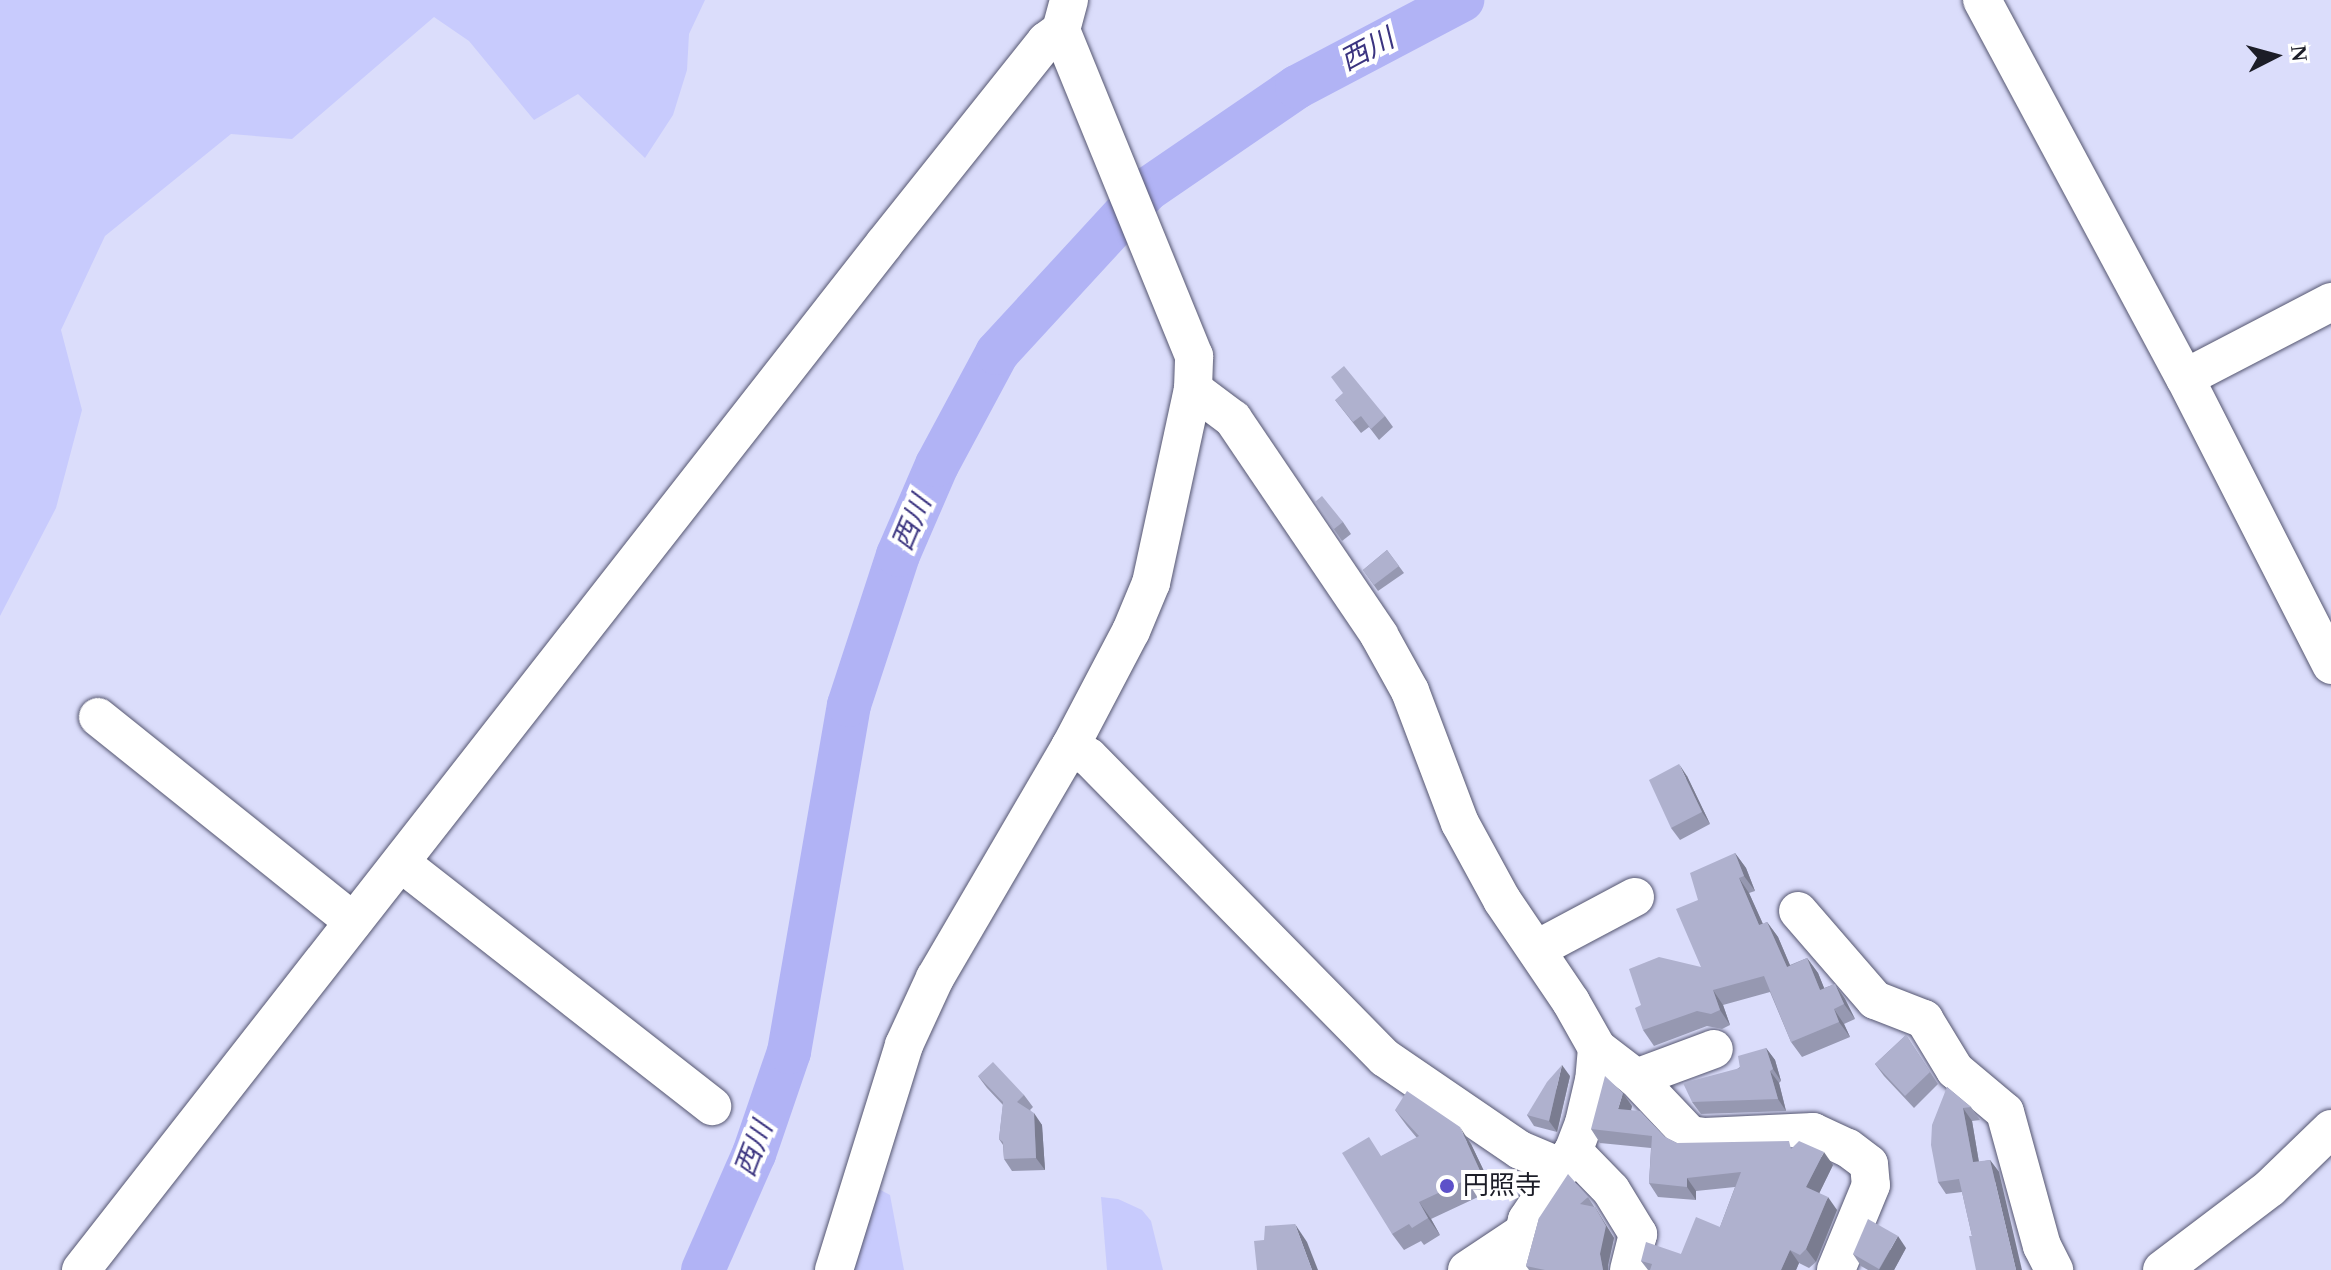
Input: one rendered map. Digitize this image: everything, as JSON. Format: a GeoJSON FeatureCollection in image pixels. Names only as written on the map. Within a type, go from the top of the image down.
{"type":"FeatureCollection","features":[{"type":"Feature","properties":{"kind":"street"},"geometry":{"type":"LineString","coordinates":[[1982,0],[2185,378],[2331,665]]}},
{"type":"Feature","properties":{"kind":"street"},"geometry":{"type":"LineString","coordinates":[[834,1270],[904,1045],[935,978],[1070,747],[1131,631],[1151,583],[1193,389],[1194,356],[1120,174],[1065,15]]}},
{"type":"Feature","properties":{"kind":"street"},"geometry":{"type":"LineString","coordinates":[[81,1270],[1065,15]]}},
{"type":"Feature","properties":{"kind":"street"},"geometry":{"type":"LineString","coordinates":[[2185,378],[2331,302]]}},
{"type":"Feature","properties":{"kind":"street"},"geometry":{"type":"LineString","coordinates":[[1193,389],[1233,419],[1379,635],[1410,691],[1460,823],[1502,900],[1537,949],[1597,1048],[1636,1078],[1690,1135],[1813,1132],[1848,1148],[1869,1164],[1871,1185],[1836,1270]]}},
{"type":"Feature","properties":{"kind":"street"},"geometry":{"type":"LineString","coordinates":[[98,717],[353,921]]}},
{"type":"Feature","properties":{"kind":"street"},"geometry":{"type":"LineString","coordinates":[[1070,747],[1089,757],[1385,1058],[1520,1150],[1566,1159],[1611,1190],[1638,1234],[1629,1270]]}},
{"type":"Feature","properties":{"kind":"street"},"geometry":{"type":"LineString","coordinates":[[401,863],[712,1106]]}},
{"type":"Feature","properties":{"kind":"street"},"geometry":{"type":"LineString","coordinates":[[1537,949],[1635,897]]}},
{"type":"Feature","properties":{"kind":"street"},"geometry":{"type":"LineString","coordinates":[[1798,911],[1875,1000],[1924,1019],[1955,1070],[1969,1086],[1992,1098],[2005,1112],[2042,1246],[2054,1270]]}},
{"type":"Feature","properties":{"kind":"street"},"geometry":{"type":"LineString","coordinates":[[1467,1270],[1518,1252],[1566,1159],[1592,1090],[1597,1048]]}},
{"type":"Feature","properties":{"kind":"street"},"geometry":{"type":"LineString","coordinates":[[1636,1078],[1714,1049]]}},
{"type":"Feature","properties":{"kind":"street"},"geometry":{"type":"LineString","coordinates":[[2162,1270],[2270,1188],[2331,1129]]}},
{"type":"Feature","properties":{"kind":"shaded area"},"geometry":{"type":"Polygon","coordinates":[[[0,0],[705,0],[689,34],[687,70],[673,115],[645,158],[578,94],[534,120],[469,41],[434,17],[292,139],[231,134],[105,236],[61,330],[82,410],[56,508],[0,616],[0,0]]]}},
{"type":"Feature","properties":{"kind":"shaded area"},"geometry":{"type":"Polygon","coordinates":[[[873,1186],[890,1195],[904,1270],[848,1270],[873,1186]]]}},
{"type":"Feature","properties":{"kind":"shaded area"},"geometry":{"type":"Polygon","coordinates":[[[1101,1197],[1118,1199],[1142,1210],[1151,1221],[1163,1270],[1107,1270],[1101,1197]]]}},
{"type":"Feature","properties":{"kind":"building"},"geometry":{"type":"Polygon","coordinates":[[[1344,366],[1385,416],[1371,429],[1361,416],[1353,422],[1335,400],[1343,393],[1331,377],[1344,366]]]}},
{"type":"Feature","properties":{"kind":"building"},"geometry":{"type":"Polygon","coordinates":[[[1322,496],[1343,522],[1334,529],[1315,502],[1322,496]]]}},
{"type":"Feature","properties":{"kind":"building"},"geometry":{"type":"Polygon","coordinates":[[[1387,550],[1399,566],[1374,585],[1363,570],[1387,550]]]}},
{"type":"Feature","properties":{"kind":"building"},"geometry":{"type":"Polygon","coordinates":[[[1679,764],[1702,812],[1671,828],[1649,780],[1679,764]]]}},
{"type":"Feature","properties":{"kind":"building"},"geometry":{"type":"Polygon","coordinates":[[[1735,853],[1744,876],[1739,878],[1759,925],[1767,922],[1787,967],[1807,958],[1820,990],[1835,984],[1844,1004],[1834,1009],[1839,1022],[1791,1042],[1764,976],[1713,990],[1720,1010],[1711,1014],[1697,1011],[1643,1030],[1635,1008],[1641,1005],[1629,969],[1659,957],[1701,967],[1676,909],[1698,900],[1690,873],[1735,853]]]}},
{"type":"Feature","properties":{"kind":"building"},"geometry":{"type":"Polygon","coordinates":[[[1906,1035],[1930,1072],[1905,1096],[1875,1064],[1906,1035]]]}},
{"type":"Feature","properties":{"kind":"building"},"geometry":{"type":"Polygon","coordinates":[[[1766,1048],[1778,1099],[1692,1102],[1683,1083],[1740,1068],[1738,1056],[1766,1048]]]}},
{"type":"Feature","properties":{"kind":"building"},"geometry":{"type":"Polygon","coordinates":[[[993,1062],[1024,1095],[1017,1102],[1034,1113],[1036,1158],[1004,1159],[1003,1142],[999,1139],[1003,1102],[978,1076],[993,1062]]]}},
{"type":"Feature","properties":{"kind":"building"},"geometry":{"type":"Polygon","coordinates":[[[1562,1065],[1549,1121],[1527,1115],[1547,1082],[1562,1065]]]}},
{"type":"Feature","properties":{"kind":"building"},"geometry":{"type":"Polygon","coordinates":[[[1605,1076],[1623,1093],[1618,1109],[1640,1111],[1665,1137],[1677,1143],[1789,1141],[1791,1149],[1799,1141],[1824,1152],[1806,1187],[1828,1197],[1806,1249],[1800,1255],[1790,1250],[1781,1270],[1650,1270],[1652,1264],[1641,1261],[1646,1242],[1681,1254],[1696,1217],[1720,1227],[1741,1172],[1687,1178],[1687,1187],[1649,1183],[1652,1136],[1591,1129],[1605,1076]]]}},
{"type":"Feature","properties":{"kind":"building"},"geometry":{"type":"Polygon","coordinates":[[[1947,1087],[1971,1107],[1963,1108],[1973,1162],[1990,1160],[2016,1270],[1976,1270],[1959,1179],[1938,1182],[1931,1145],[1932,1125],[1947,1087]]]}},
{"type":"Feature","properties":{"kind":"building"},"geometry":{"type":"Polygon","coordinates":[[[1407,1091],[1460,1127],[1481,1173],[1419,1202],[1428,1218],[1412,1228],[1409,1224],[1392,1234],[1342,1153],[1369,1137],[1381,1156],[1419,1136],[1395,1110],[1407,1091]]]}},
{"type":"Feature","properties":{"kind":"building"},"geometry":{"type":"Polygon","coordinates":[[[1568,1174],[1588,1197],[1580,1204],[1595,1207],[1606,1226],[1600,1254],[1603,1270],[1545,1270],[1526,1266],[1539,1218],[1568,1174]]]}},
{"type":"Feature","properties":{"kind":"building"},"geometry":{"type":"Polygon","coordinates":[[[1868,1219],[1898,1236],[1879,1269],[1853,1254],[1868,1219]]]}},
{"type":"Feature","properties":{"kind":"building"},"geometry":{"type":"Polygon","coordinates":[[[1295,1224],[1312,1270],[1257,1270],[1254,1241],[1264,1240],[1265,1226],[1295,1224]]]}},
{"type":"Feature","properties":{"kind":"waterway","name":"西川"},"geometry":{"type":"LineString","coordinates":[[703,1270],[754,1154],[789,1052],[849,705],[898,555],[937,465],[997,353],[1148,189],[1297,87],[1462,0]]}},
{"type":"Feature","properties":{"kind":"place","name":"円照寺"},"geometry":{"type":"Point","coordinates":[1447,1186]}}]}
